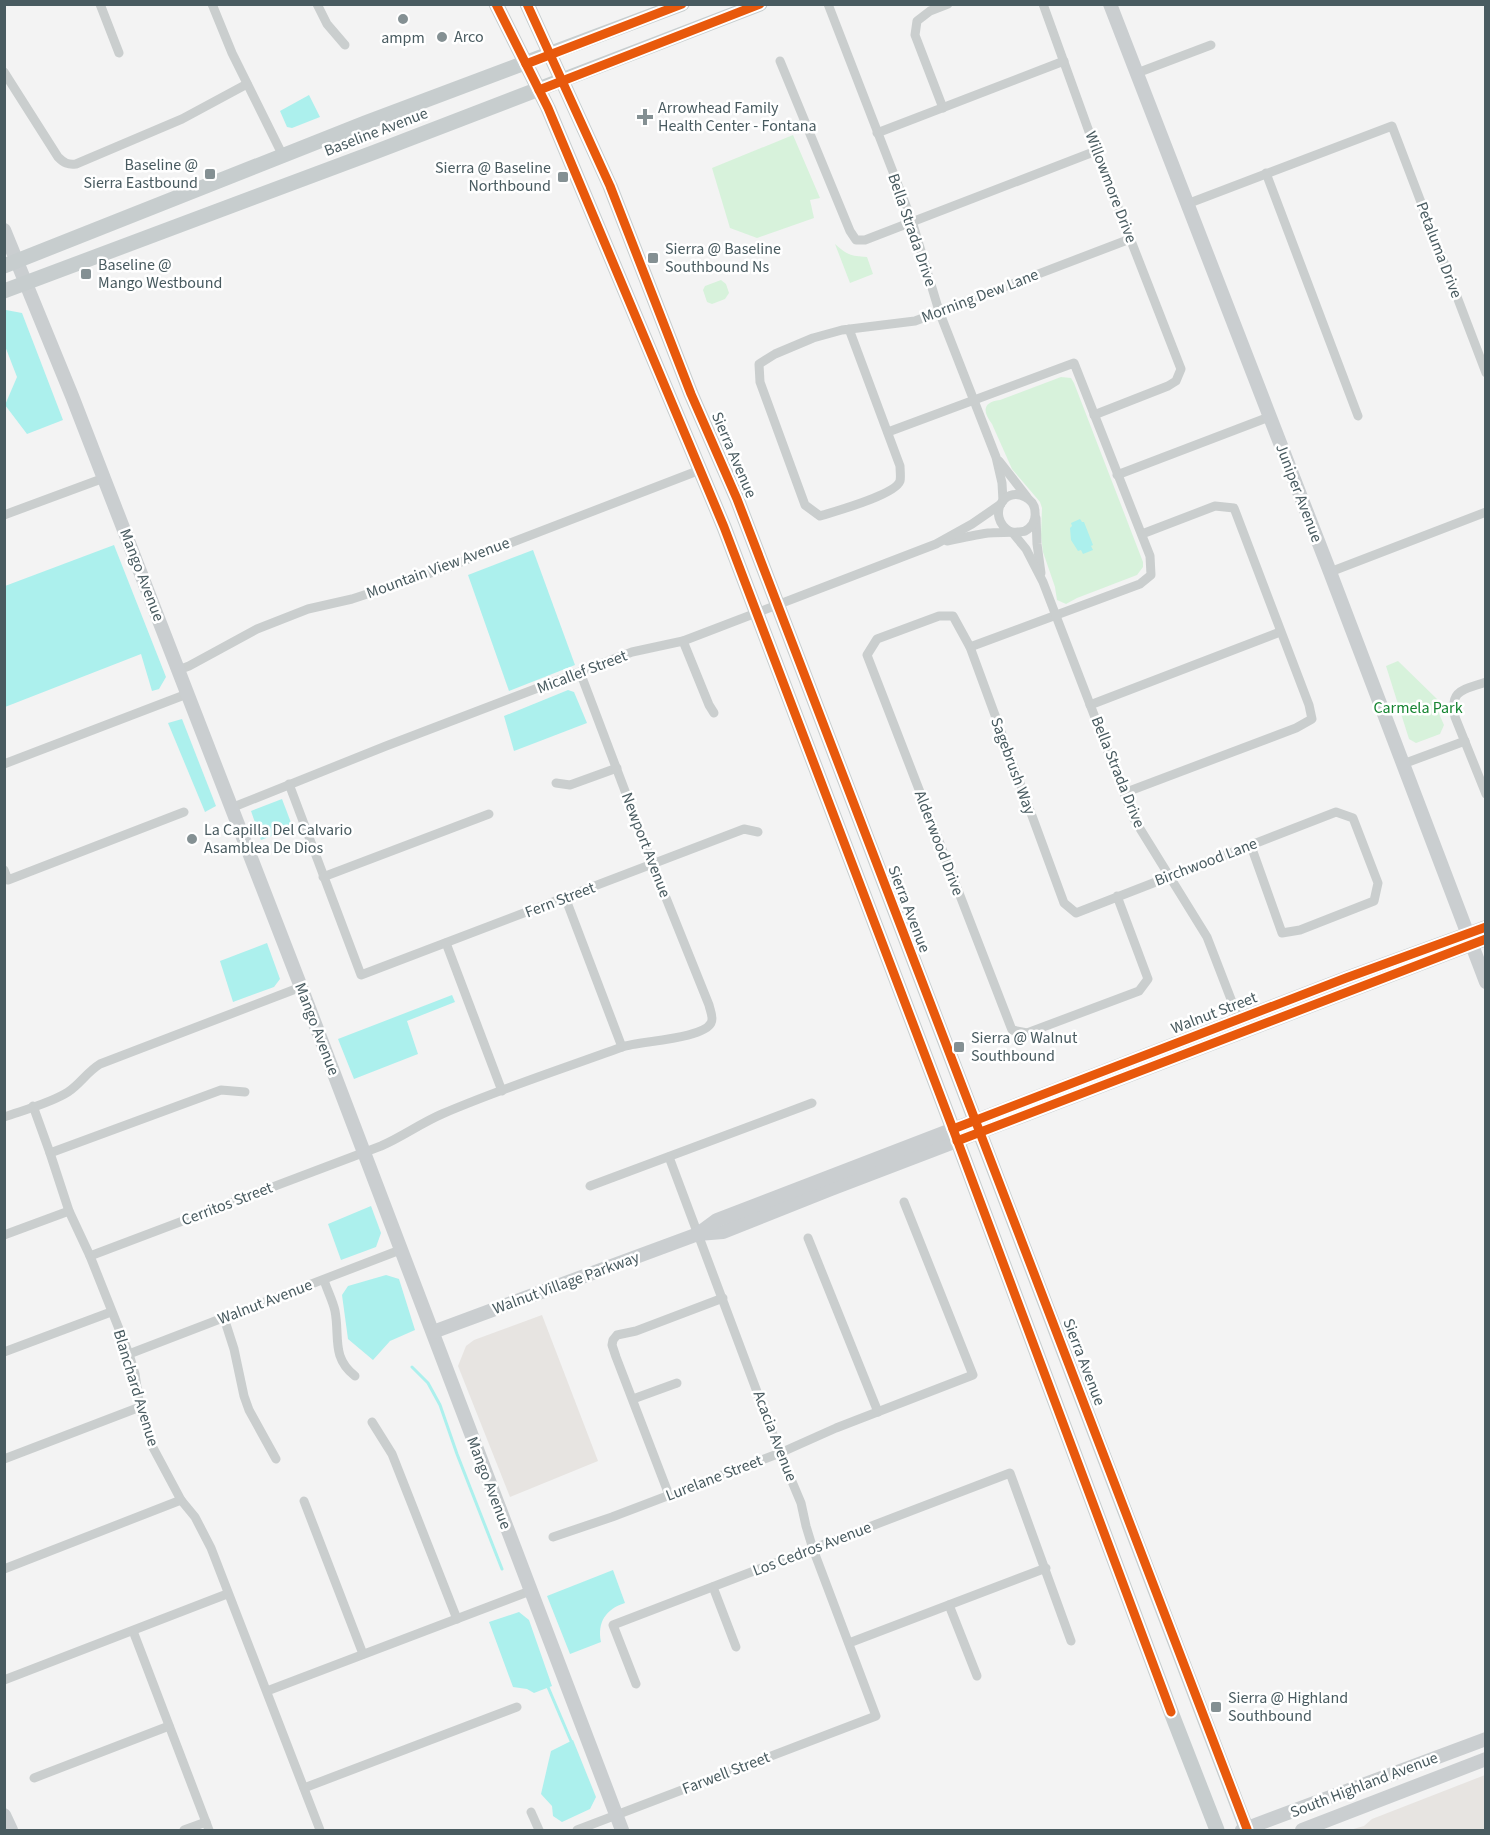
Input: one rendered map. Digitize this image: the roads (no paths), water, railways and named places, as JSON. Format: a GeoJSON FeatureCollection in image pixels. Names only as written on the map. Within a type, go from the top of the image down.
{"type":"FeatureCollection","features":[{"type":"Feature","properties":{"kind":"main road"},"geometry":{"type":"LineString","coordinates":[[496,4],[539,90],[700,470],[757,612],[1217,1830]]}},
{"type":"Feature","properties":{"kind":"main road","name":"Sierra Avenue"},"geometry":{"type":"LineString","coordinates":[[527,4],[610,186],[691,394],[737,499],[1245,1830]]}},
{"type":"Feature","properties":{"kind":"main road","name":"Baseline Avenue"},"geometry":{"type":"LineString","coordinates":[[11,264],[365,123],[682,4]]}},
{"type":"Feature","properties":{"kind":"main road","name":"Baseline Avenue"},"geometry":{"type":"LineString","coordinates":[[4,291],[539,90],[760,4]]}},
{"type":"Feature","properties":{"kind":"street"},"geometry":{"type":"LineString","coordinates":[[100,4],[119,53]]}},
{"type":"Feature","properties":{"kind":"street"},"geometry":{"type":"LineString","coordinates":[[212,4],[232,53],[283,156]]}},
{"type":"Feature","properties":{"kind":"street"},"geometry":{"type":"LineString","coordinates":[[317,4],[327,24],[345,45]]}},
{"type":"Feature","properties":{"kind":"street","name":"Bella Strada Drive"},"geometry":{"type":"LineString","coordinates":[[828,4],[912,221],[939,311],[996,457],[1002,483],[1002,502]]}},
{"type":"Feature","properties":{"kind":"street"},"geometry":{"type":"LineString","coordinates":[[943,108],[915,35],[917,21],[930,11],[948,4]]}},
{"type":"Feature","properties":{"kind":"street","name":"Willowmore Drive"},"geometry":{"type":"LineString","coordinates":[[1043,4],[1096,150],[1181,369],[1176,381],[1168,386],[1094,415]]}},
{"type":"Feature","properties":{"kind":"street","name":"Juniper Avenue"},"geometry":{"type":"LineString","coordinates":[[1110,4],[1330,572],[1485,982]]}},
{"type":"Feature","properties":{"kind":"street"},"geometry":{"type":"LineString","coordinates":[[1137,73],[1211,45]]}},
{"type":"Feature","properties":{"kind":"street"},"geometry":{"type":"LineString","coordinates":[[780,61],[850,231],[856,240],[865,240],[1096,150]]}},
{"type":"Feature","properties":{"kind":"street"},"geometry":{"type":"LineString","coordinates":[[878,133],[1064,61]]}},
{"type":"Feature","properties":{"kind":"street"},"geometry":{"type":"LineString","coordinates":[[4,72],[58,157],[69,165],[182,119],[247,84]]}},
{"type":"Feature","properties":{"kind":"street","name":"Petaluma Drive"},"geometry":{"type":"LineString","coordinates":[[1266,173],[1392,126],[1485,373]]}},
{"type":"Feature","properties":{"kind":"street"},"geometry":{"type":"LineString","coordinates":[[1187,204],[1266,173],[1358,416]]}},
{"type":"Feature","properties":{"kind":"street","name":"Mango Avenue"},"geometry":{"type":"LineString","coordinates":[[4,230],[11,264],[27,284],[104,478],[301,987],[622,1830]]}},
{"type":"Feature","properties":{"kind":"street","name":"Morning Dew Lane"},"geometry":{"type":"LineString","coordinates":[[888,432],[900,466],[900,482],[892,490],[820,516],[805,505],[760,382],[759,364],[775,354],[813,338],[849,329],[915,321],[1130,239]]}},
{"type":"Feature","properties":{"kind":"street"},"geometry":{"type":"LineString","coordinates":[[849,329],[888,432],[1074,363],[1142,534],[1150,556],[1151,575],[1140,584],[970,647]]}},
{"type":"Feature","properties":{"kind":"street"},"geometry":{"type":"LineString","coordinates":[[1117,475],[1269,417]]}},
{"type":"Feature","properties":{"kind":"street","name":"Bella Strada Drive"},"geometry":{"type":"LineString","coordinates":[[996,457],[1028,499]]}},
{"type":"Feature","properties":{"kind":"street","name":"Mountain View Avenue"},"geometry":{"type":"LineString","coordinates":[[178,670],[257,628],[308,609],[352,599],[440,570],[700,470]]}},
{"type":"Feature","properties":{"kind":"street"},"geometry":{"type":"LineString","coordinates":[[4,515],[104,478]]}},
{"type":"Feature","properties":{"kind":"street"},"geometry":{"type":"LineString","coordinates":[[1012,495],[1028,499],[1032,503],[1034,521],[1021,532],[1011,532],[1004,528],[998,518],[1002,502],[1012,495]]}},
{"type":"Feature","properties":{"kind":"street","name":"Micallef Street"},"geometry":{"type":"LineString","coordinates":[[231,808],[632,652],[683,641],[936,544],[972,524],[1002,502]]}},
{"type":"Feature","properties":{"kind":"street"},"geometry":{"type":"LineString","coordinates":[[1124,793],[1285,732],[1312,719],[1309,705],[1234,508],[1215,506],[1142,534]]}},
{"type":"Feature","properties":{"kind":"street"},"geometry":{"type":"LineString","coordinates":[[1330,572],[1485,512]]}},
{"type":"Feature","properties":{"kind":"street","name":"Bella Strada Drive"},"geometry":{"type":"LineString","coordinates":[[1035,515],[1043,582]]}},
{"type":"Feature","properties":{"kind":"street","name":"Bella Strada Drive"},"geometry":{"type":"LineString","coordinates":[[1011,532],[1026,549],[1043,582],[1134,819],[1207,937],[1239,1020]]}},
{"type":"Feature","properties":{"kind":"street","name":"Micallef Street"},"geometry":{"type":"LineString","coordinates":[[936,544],[983,534],[1011,532]]}},
{"type":"Feature","properties":{"kind":"street","name":"Sagebrush Way"},"geometry":{"type":"LineString","coordinates":[[867,655],[877,639],[939,616],[953,616],[970,647],[1064,903],[1076,913]]}},
{"type":"Feature","properties":{"kind":"street"},"geometry":{"type":"LineString","coordinates":[[1090,705],[1280,632]]}},
{"type":"Feature","properties":{"kind":"street"},"geometry":{"type":"LineString","coordinates":[[683,641],[714,713]]}},
{"type":"Feature","properties":{"kind":"street","name":"Alderwood Drive"},"geometry":{"type":"LineString","coordinates":[[867,655],[1012,1030],[1027,1033],[1139,991],[1148,979],[1117,896]]}},
{"type":"Feature","properties":{"kind":"street","name":"Newport Avenue"},"geometry":{"type":"LineString","coordinates":[[580,672],[709,1005],[712,1018],[711,1024],[705,1029],[677,1038],[633,1043],[622,1047]]}},
{"type":"Feature","properties":{"kind":"street"},"geometry":{"type":"LineString","coordinates":[[1485,682],[1458,692],[1453,699],[1452,706],[1485,794]]}},
{"type":"Feature","properties":{"kind":"street"},"geometry":{"type":"LineString","coordinates":[[4,764],[187,694]]}},
{"type":"Feature","properties":{"kind":"street"},"geometry":{"type":"LineString","coordinates":[[1403,764],[1465,741]]}},
{"type":"Feature","properties":{"kind":"street"},"geometry":{"type":"LineString","coordinates":[[556,783],[570,785],[617,768]]}},
{"type":"Feature","properties":{"kind":"street"},"geometry":{"type":"LineString","coordinates":[[290,784],[323,877],[489,814]]}},
{"type":"Feature","properties":{"kind":"street"},"geometry":{"type":"LineString","coordinates":[[4,870],[8,879],[184,812]]}},
{"type":"Feature","properties":{"kind":"street","name":"Birchwood Lane"},"geometry":{"type":"LineString","coordinates":[[1076,913],[1336,812],[1353,818],[1378,883],[1374,901],[1300,930],[1282,933],[1251,846]]}},
{"type":"Feature","properties":{"kind":"street","name":"Fern Street"},"geometry":{"type":"LineString","coordinates":[[323,877],[361,975],[744,829],[758,832]]}},
{"type":"Feature","properties":{"kind":"street"},"geometry":{"type":"LineString","coordinates":[[565,897],[622,1047]]}},
{"type":"Feature","properties":{"kind":"street","name":"Walnut Street"},"geometry":{"type":"LineString","coordinates":[[955,1135],[1469,939],[1485,927]]}},
{"type":"Feature","properties":{"kind":"street","name":"Walnut Street"},"geometry":{"type":"LineString","coordinates":[[977,1127],[1239,1020],[1469,939],[1485,939]]}},
{"type":"Feature","properties":{"kind":"street"},"geometry":{"type":"LineString","coordinates":[[447,943],[502,1091]]}},
{"type":"Feature","properties":{"kind":"street"},"geometry":{"type":"LineString","coordinates":[[4,1117],[68,1092],[91,1069],[100,1064],[301,987]]}},
{"type":"Feature","properties":{"kind":"street","name":"Cerritos Street"},"geometry":{"type":"LineString","coordinates":[[90,1256],[395,1140],[442,1114],[622,1047]]}},
{"type":"Feature","properties":{"kind":"street"},"geometry":{"type":"LineString","coordinates":[[50,1153],[221,1090],[245,1092]]}},
{"type":"Feature","properties":{"kind":"street"},"geometry":{"type":"LineString","coordinates":[[590,1186],[812,1103]]}},
{"type":"Feature","properties":{"kind":"street","name":"Blanchard Avenue"},"geometry":{"type":"LineString","coordinates":[[33,1106],[69,1211],[90,1256],[129,1354],[150,1442],[181,1500],[204,1533],[320,1830]]}},
{"type":"Feature","properties":{"kind":"street","name":"Walnut Village Parkway"},"geometry":{"type":"LineString","coordinates":[[433,1332],[698,1233],[717,1220],[955,1135]]}},
{"type":"Feature","properties":{"kind":"street","name":"Acacia Avenue"},"geometry":{"type":"LineString","coordinates":[[669,1157],[780,1454],[801,1503],[813,1549],[876,1716]]}},
{"type":"Feature","properties":{"kind":"street","name":"Lurelane Street"},"geometry":{"type":"LineString","coordinates":[[553,1537],[780,1454],[836,1428],[973,1375],[904,1202]]}},
{"type":"Feature","properties":{"kind":"street"},"geometry":{"type":"LineString","coordinates":[[4,1235],[69,1211]]}},
{"type":"Feature","properties":{"kind":"street"},"geometry":{"type":"LineString","coordinates":[[808,1238],[878,1412]]}},
{"type":"Feature","properties":{"kind":"street","name":"Walnut Avenue"},"geometry":{"type":"LineString","coordinates":[[129,1354],[400,1250]]}},
{"type":"Feature","properties":{"kind":"street"},"geometry":{"type":"LineString","coordinates":[[324,1280],[335,1311],[339,1356],[346,1369],[355,1377]]}},
{"type":"Feature","properties":{"kind":"street"},"geometry":{"type":"LineString","coordinates":[[669,1495],[616,1357],[612,1345],[613,1340],[617,1335],[636,1331],[723,1298]]}},
{"type":"Feature","properties":{"kind":"street"},"geometry":{"type":"LineString","coordinates":[[4,1352],[111,1312]]}},
{"type":"Feature","properties":{"kind":"street"},"geometry":{"type":"LineString","coordinates":[[224,1318],[249,1410],[276,1459]]}},
{"type":"Feature","properties":{"kind":"street"},"geometry":{"type":"LineString","coordinates":[[633,1400],[677,1383]]}},
{"type":"Feature","properties":{"kind":"street"},"geometry":{"type":"LineString","coordinates":[[4,1459],[140,1407]]}},
{"type":"Feature","properties":{"kind":"street"},"geometry":{"type":"LineString","coordinates":[[372,1422],[392,1454],[457,1618]]}},
{"type":"Feature","properties":{"kind":"street","name":"Los Cedros Avenue"},"geometry":{"type":"LineString","coordinates":[[636,1684],[613,1625],[1010,1473],[1046,1568]]}},
{"type":"Feature","properties":{"kind":"street"},"geometry":{"type":"LineString","coordinates":[[4,1569],[181,1500]]}},
{"type":"Feature","properties":{"kind":"street"},"geometry":{"type":"LineString","coordinates":[[304,1501],[363,1654]]}},
{"type":"Feature","properties":{"kind":"street"},"geometry":{"type":"LineString","coordinates":[[849,1643],[1046,1568],[1071,1641]]}},
{"type":"Feature","properties":{"kind":"street"},"geometry":{"type":"LineString","coordinates":[[713,1587],[736,1647]]}},
{"type":"Feature","properties":{"kind":"street"},"geometry":{"type":"LineString","coordinates":[[267,1690],[530,1591]]}},
{"type":"Feature","properties":{"kind":"street"},"geometry":{"type":"LineString","coordinates":[[4,1680],[227,1594]]}},
{"type":"Feature","properties":{"kind":"street"},"geometry":{"type":"LineString","coordinates":[[949,1605],[978,1676]]}},
{"type":"Feature","properties":{"kind":"street"},"geometry":{"type":"LineString","coordinates":[[132,1631],[208,1826],[184,1830]]}},
{"type":"Feature","properties":{"kind":"street"},"geometry":{"type":"LineString","coordinates":[[304,1788],[517,1707]]}},
{"type":"Feature","properties":{"kind":"street","name":"Farwell Street"},"geometry":{"type":"LineString","coordinates":[[577,1830],[876,1716]]}},
{"type":"Feature","properties":{"kind":"street"},"geometry":{"type":"LineString","coordinates":[[34,1778],[169,1726]]}},
{"type":"Feature","properties":{"kind":"street","name":"South Highland Avenue"},"geometry":{"type":"LineString","coordinates":[[1245,1830],[1485,1739]]}},
{"type":"Feature","properties":{"kind":"street","name":"South Highland Avenue"},"geometry":{"type":"LineString","coordinates":[[1302,1830],[1485,1759]]}},
{"type":"Feature","properties":{"kind":"street"},"geometry":{"type":"LineString","coordinates":[[531,1812],[539,1830]]}},
{"type":"Feature","properties":{"kind":"street"},"geometry":{"type":"LineString","coordinates":[[4,1815],[11,1830]]}},
{"type":"Feature","properties":{"kind":"water"},"geometry":{"type":"Polygon","coordinates":[[[309,95],[320,117],[292,128],[287,127],[280,111],[309,95]]]}},
{"type":"Feature","properties":{"kind":"water"},"geometry":{"type":"Polygon","coordinates":[[[6,310],[22,313],[63,420],[27,434],[5,405],[17,377],[5,346],[6,310]]]}},
{"type":"Feature","properties":{"kind":"water"},"geometry":{"type":"Polygon","coordinates":[[[1080,519],[1084,522],[1093,545],[1091,546],[1093,550],[1083,554],[1081,550],[1078,551],[1071,540],[1071,523],[1080,519]]]}},
{"type":"Feature","properties":{"kind":"water"},"geometry":{"type":"Polygon","coordinates":[[[114,545],[166,677],[159,689],[152,691],[141,654],[5,707],[5,586],[114,545]]]}},
{"type":"Feature","properties":{"kind":"water"},"geometry":{"type":"Polygon","coordinates":[[[533,550],[575,665],[509,691],[468,575],[533,550]]]}},
{"type":"Feature","properties":{"kind":"water"},"geometry":{"type":"Polygon","coordinates":[[[568,690],[574,692],[587,723],[514,751],[504,716],[568,690]]]}},
{"type":"Feature","properties":{"kind":"water"},"geometry":{"type":"Polygon","coordinates":[[[182,719],[216,806],[205,812],[168,723],[182,719]]]}},
{"type":"Feature","properties":{"kind":"water"},"geometry":{"type":"Polygon","coordinates":[[[282,799],[293,828],[261,840],[251,811],[282,799]]]}},
{"type":"Feature","properties":{"kind":"water"},"geometry":{"type":"Polygon","coordinates":[[[267,943],[280,979],[274,987],[233,1002],[220,961],[267,943]]]}},
{"type":"Feature","properties":{"kind":"water"},"geometry":{"type":"Polygon","coordinates":[[[452,995],[455,1002],[407,1021],[418,1054],[354,1079],[338,1039],[452,995]]]}},
{"type":"Feature","properties":{"kind":"water"},"geometry":{"type":"Polygon","coordinates":[[[371,1206],[381,1233],[376,1247],[341,1260],[328,1224],[371,1206]]]}},
{"type":"Feature","properties":{"kind":"water"},"geometry":{"type":"Polygon","coordinates":[[[386,1275],[399,1279],[415,1330],[390,1341],[373,1360],[348,1339],[342,1295],[348,1286],[386,1275]]]}},
{"type":"Feature","properties":{"kind":"water"},"geometry":{"type":"Polygon","coordinates":[[[613,1570],[625,1603],[604,1617],[600,1628],[601,1642],[570,1654],[547,1596],[613,1570]]]}},
{"type":"Feature","properties":{"kind":"water"},"geometry":{"type":"Polygon","coordinates":[[[519,1612],[529,1620],[552,1686],[534,1693],[527,1689],[513,1687],[489,1622],[519,1612]]]}},
{"type":"Feature","properties":{"kind":"water"},"geometry":{"type":"Polygon","coordinates":[[[573,1740],[596,1797],[590,1809],[562,1822],[553,1816],[552,1806],[541,1794],[551,1751],[573,1740]]]}},
{"type":"Feature","properties":{"kind":"waterway"},"geometry":{"type":"LineString","coordinates":[[412,1367],[428,1383],[440,1405],[502,1569]]}},
{"type":"Feature","properties":{"kind":"waterway"},"geometry":{"type":"LineString","coordinates":[[548,1687],[571,1741]]}},
{"type":"Feature","properties":{"kind":"place","name":"ampm"},"geometry":{"type":"Point","coordinates":[403,19]}},
{"type":"Feature","properties":{"kind":"place","name":"Arco"},"geometry":{"type":"Point","coordinates":[442,37]}},
{"type":"Feature","properties":{"kind":"place","name":"Arrowhead Family Health Center - Fontana"},"geometry":{"type":"Point","coordinates":[645,117]}},
{"type":"Feature","properties":{"kind":"place","name":"Baseline @ Sierra Eastbound"},"geometry":{"type":"Point","coordinates":[210,174]}},
{"type":"Feature","properties":{"kind":"place","name":"Sierra @ Baseline Northbound"},"geometry":{"type":"Point","coordinates":[563,177]}},
{"type":"Feature","properties":{"kind":"place","name":"Sierra @ Baseline Southbound Ns"},"geometry":{"type":"Point","coordinates":[653,258]}},
{"type":"Feature","properties":{"kind":"place","name":"Baseline @ Mango Westbound"},"geometry":{"type":"Point","coordinates":[86,274]}},
{"type":"Feature","properties":{"kind":"place","name":"La Capilla Del Calvario Asamblea De Dios"},"geometry":{"type":"Point","coordinates":[192,839]}},
{"type":"Feature","properties":{"kind":"place","name":"Sierra @ Walnut Southbound"},"geometry":{"type":"Point","coordinates":[959,1047]}},
{"type":"Feature","properties":{"kind":"place","name":"Sierra @ Highland Southbound"},"geometry":{"type":"Point","coordinates":[1216,1707]}},
{"type":"Feature","properties":{"kind":"park label","name":"Carmela Park"},"geometry":{"type":"Point","coordinates":[1418,708]}}]}
